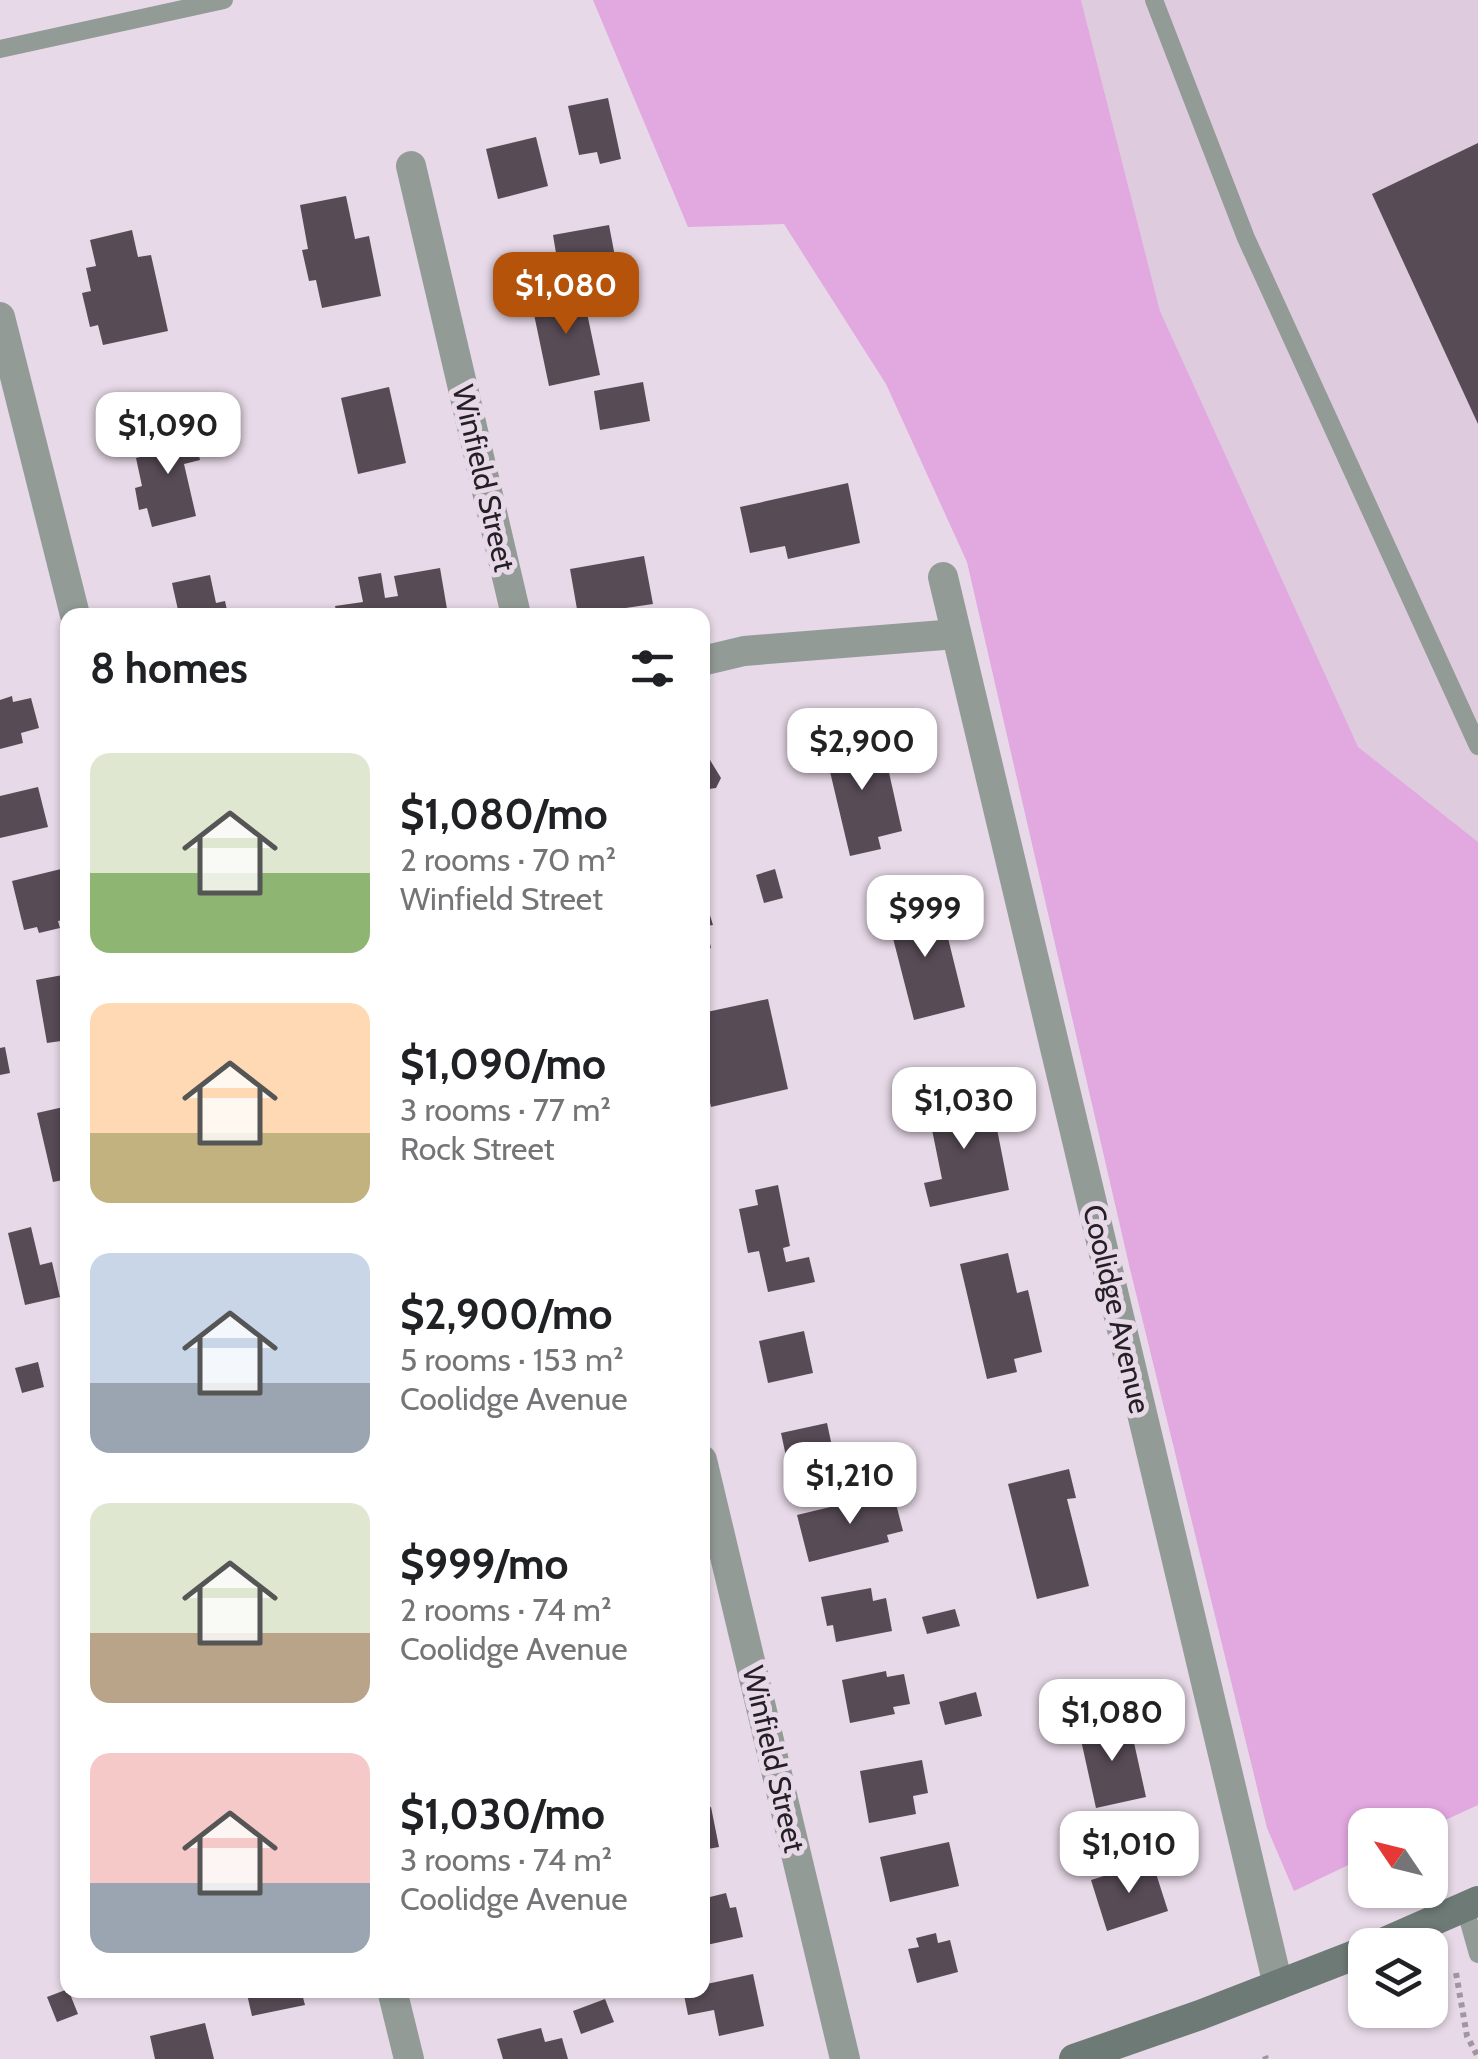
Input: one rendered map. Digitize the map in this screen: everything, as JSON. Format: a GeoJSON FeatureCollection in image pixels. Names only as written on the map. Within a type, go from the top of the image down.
{"type":"FeatureCollection","features":[{"type":"Feature","properties":{"kind":"main road"},"geometry":{"type":"LineString","coordinates":[[1418,1928],[1471,1905]]}},
{"type":"Feature","properties":{"kind":"main road"},"geometry":{"type":"LineString","coordinates":[[1074,2059],[1348,1958]]}},
{"type":"Feature","properties":{"kind":"street","name":"Winfield Street"},"geometry":{"type":"LineString","coordinates":[[411,166],[514,608]]}},
{"type":"Feature","properties":{"kind":"street"},"geometry":{"type":"LineString","coordinates":[[0,317],[73,608]]}},
{"type":"Feature","properties":{"kind":"street","name":"Coolidge Avenue"},"geometry":{"type":"LineString","coordinates":[[943,577],[1278,1985]]}},
{"type":"Feature","properties":{"kind":"street"},"geometry":{"type":"LineString","coordinates":[[710,658],[744,651],[956,634]]}},
{"type":"Feature","properties":{"kind":"street","name":"Winfield Street"},"geometry":{"type":"LineString","coordinates":[[710,1494],[845,2059]]}},
{"type":"Feature","properties":{"kind":"street"},"geometry":{"type":"LineString","coordinates":[[394,1998],[409,2059]]}},
{"type":"Feature","properties":{"kind":"lane"},"geometry":{"type":"LineString","coordinates":[[0,49],[224,0]]}},
{"type":"Feature","properties":{"kind":"lane"},"geometry":{"type":"LineString","coordinates":[[1154,0],[1246,238],[1478,746]]}},
{"type":"Feature","properties":{"kind":"lane"},"geometry":{"type":"LineString","coordinates":[[1471,1905],[1478,1954]]}},
{"type":"Feature","properties":{"kind":"path"},"geometry":{"type":"LineString","coordinates":[[1456,1974],[1467,2036],[1478,2057]]}},
{"type":"Feature","properties":{"kind":"shaded area"},"geometry":{"type":"Polygon","coordinates":[[[593,0],[1081,0],[1160,311],[1358,747],[1478,842],[1478,1805],[1448,1819],[1448,1808],[1348,1808],[1348,1865],[1294,1891],[1267,1828],[1130,1269],[967,562],[886,384],[784,224],[688,227],[593,0]]]}},
{"type":"Feature","properties":{"kind":"shaded area"},"geometry":{"type":"Polygon","coordinates":[[[1081,0],[1478,0],[1478,842],[1358,748],[1160,311],[1081,0]]]}},
{"type":"Feature","properties":{"kind":"building"},"geometry":{"type":"Polygon","coordinates":[[[608,98],[621,159],[600,164],[597,152],[579,155],[568,106],[608,98]]]}},
{"type":"Feature","properties":{"kind":"building"},"geometry":{"type":"Polygon","coordinates":[[[536,137],[548,186],[498,199],[486,149],[536,137]]]}},
{"type":"Feature","properties":{"kind":"building"},"geometry":{"type":"Polygon","coordinates":[[[1478,143],[1478,424],[1372,194],[1478,143]]]}},
{"type":"Feature","properties":{"kind":"building"},"geometry":{"type":"Polygon","coordinates":[[[346,196],[355,239],[369,236],[381,296],[322,308],[316,280],[309,281],[302,250],[308,249],[300,205],[346,196]]]}},
{"type":"Feature","properties":{"kind":"building"},"geometry":{"type":"Polygon","coordinates":[[[609,225],[617,267],[560,277],[553,235],[609,225]]]}},
{"type":"Feature","properties":{"kind":"building"},"geometry":{"type":"Polygon","coordinates":[[[132,230],[138,257],[151,255],[168,331],[103,345],[98,325],[90,327],[82,293],[91,291],[86,268],[96,266],[90,240],[132,230]]]}},
{"type":"Feature","properties":{"kind":"building"},"geometry":{"type":"Polygon","coordinates":[[[582,289],[600,375],[549,386],[531,300],[582,289]]]}},
{"type":"Feature","properties":{"kind":"building"},"geometry":{"type":"Polygon","coordinates":[[[643,382],[650,421],[600,430],[594,391],[643,382]]]}},
{"type":"Feature","properties":{"kind":"building"},"geometry":{"type":"Polygon","coordinates":[[[389,387],[406,463],[358,474],[341,398],[389,387]]]}},
{"type":"Feature","properties":{"kind":"building"},"geometry":{"type":"Polygon","coordinates":[[[192,423],[200,460],[184,464],[196,516],[152,527],[147,508],[139,510],[135,488],[142,486],[136,458],[165,451],[160,430],[192,423]]]}},
{"type":"Feature","properties":{"kind":"building"},"geometry":{"type":"Polygon","coordinates":[[[848,483],[860,543],[788,559],[785,546],[750,553],[740,507],[848,483]]]}},
{"type":"Feature","properties":{"kind":"building"},"geometry":{"type":"Polygon","coordinates":[[[644,556],[653,604],[577,608],[570,569],[644,556]]]}},
{"type":"Feature","properties":{"kind":"building"},"geometry":{"type":"Polygon","coordinates":[[[440,568],[447,608],[335,608],[363,602],[358,577],[381,573],[385,598],[398,596],[394,576],[440,568]]]}},
{"type":"Feature","properties":{"kind":"building"},"geometry":{"type":"Polygon","coordinates":[[[210,575],[216,603],[225,601],[226,608],[178,608],[172,583],[210,575]]]}},
{"type":"Feature","properties":{"kind":"building"},"geometry":{"type":"Polygon","coordinates":[[[12,696],[13,702],[31,698],[39,728],[21,733],[23,743],[0,749],[0,700],[12,696]]]}},
{"type":"Feature","properties":{"kind":"building"},"geometry":{"type":"Polygon","coordinates":[[[868,732],[877,771],[888,768],[902,831],[878,837],[881,849],[850,856],[823,742],[868,732]]]}},
{"type":"Feature","properties":{"kind":"building"},"geometry":{"type":"Polygon","coordinates":[[[710,760],[721,778],[716,788],[710,789],[710,760]]]}},
{"type":"Feature","properties":{"kind":"building"},"geometry":{"type":"Polygon","coordinates":[[[38,787],[48,827],[0,838],[0,796],[38,787]]]}},
{"type":"Feature","properties":{"kind":"building"},"geometry":{"type":"Polygon","coordinates":[[[60,869],[60,928],[39,933],[37,927],[24,930],[12,881],[60,869]]]}},
{"type":"Feature","properties":{"kind":"building"},"geometry":{"type":"Polygon","coordinates":[[[775,869],[783,898],[764,903],[756,875],[775,869]]]}},
{"type":"Feature","properties":{"kind":"building"},"geometry":{"type":"Polygon","coordinates":[[[932,899],[942,940],[948,938],[965,1007],[914,1020],[886,911],[932,899]]]}},
{"type":"Feature","properties":{"kind":"building"},"geometry":{"type":"Polygon","coordinates":[[[60,976],[60,1041],[47,1043],[36,980],[60,976]]]}},
{"type":"Feature","properties":{"kind":"building"},"geometry":{"type":"Polygon","coordinates":[[[768,999],[788,1089],[711,1107],[710,1011],[768,999]]]}},
{"type":"Feature","properties":{"kind":"building"},"geometry":{"type":"Polygon","coordinates":[[[5,1047],[10,1073],[0,1075],[0,1048],[5,1047]]]}},
{"type":"Feature","properties":{"kind":"building"},"geometry":{"type":"Polygon","coordinates":[[[971,1091],[978,1127],[996,1124],[1009,1190],[930,1207],[924,1183],[942,1179],[926,1100],[971,1091]]]}},
{"type":"Feature","properties":{"kind":"building"},"geometry":{"type":"Polygon","coordinates":[[[60,1108],[60,1181],[53,1182],[37,1113],[60,1108]]]}},
{"type":"Feature","properties":{"kind":"building"},"geometry":{"type":"Polygon","coordinates":[[[778,1185],[790,1246],[783,1248],[786,1262],[809,1257],[815,1282],[768,1292],[759,1251],[748,1253],[739,1209],[758,1205],[755,1190],[778,1185]]]}},
{"type":"Feature","properties":{"kind":"building"},"geometry":{"type":"Polygon","coordinates":[[[31,1227],[40,1265],[52,1262],[60,1297],[25,1305],[8,1233],[31,1227]]]}},
{"type":"Feature","properties":{"kind":"building"},"geometry":{"type":"Polygon","coordinates":[[[1008,1253],[1017,1293],[1028,1290],[1042,1352],[1014,1359],[1017,1372],[987,1379],[960,1264],[1008,1253]]]}},
{"type":"Feature","properties":{"kind":"building"},"geometry":{"type":"Polygon","coordinates":[[[804,1331],[813,1373],[768,1383],[759,1341],[804,1331]]]}},
{"type":"Feature","properties":{"kind":"building"},"geometry":{"type":"Polygon","coordinates":[[[38,1362],[44,1387],[22,1393],[15,1368],[38,1362]]]}},
{"type":"Feature","properties":{"kind":"building"},"geometry":{"type":"Polygon","coordinates":[[[827,1423],[836,1465],[790,1475],[781,1433],[827,1423]]]}},
{"type":"Feature","properties":{"kind":"building"},"geometry":{"type":"Polygon","coordinates":[[[1069,1469],[1076,1498],[1067,1499],[1089,1586],[1037,1599],[1008,1484],[1069,1469]]]}},
{"type":"Feature","properties":{"kind":"building"},"geometry":{"type":"Polygon","coordinates":[[[893,1492],[903,1531],[887,1535],[889,1542],[809,1562],[797,1515],[893,1492]]]}},
{"type":"Feature","properties":{"kind":"building"},"geometry":{"type":"Polygon","coordinates":[[[871,1588],[873,1601],[886,1598],[892,1631],[836,1642],[833,1625],[827,1626],[821,1597],[871,1588]]]}},
{"type":"Feature","properties":{"kind":"building"},"geometry":{"type":"Polygon","coordinates":[[[955,1609],[960,1626],[927,1634],[922,1617],[955,1609]]]}},
{"type":"Feature","properties":{"kind":"building"},"geometry":{"type":"Polygon","coordinates":[[[886,1671],[887,1677],[904,1674],[910,1704],[893,1707],[895,1714],[850,1723],[842,1680],[886,1671]]]}},
{"type":"Feature","properties":{"kind":"building"},"geometry":{"type":"Polygon","coordinates":[[[976,1692],[982,1716],[945,1725],[939,1702],[976,1692]]]}},
{"type":"Feature","properties":{"kind":"building"},"geometry":{"type":"Polygon","coordinates":[[[1129,1720],[1146,1797],[1096,1808],[1079,1731],[1129,1720]]]}},
{"type":"Feature","properties":{"kind":"building"},"geometry":{"type":"Polygon","coordinates":[[[922,1760],[928,1793],[913,1796],[916,1814],[869,1823],[860,1771],[922,1760]]]}},
{"type":"Feature","properties":{"kind":"building"},"geometry":{"type":"Polygon","coordinates":[[[710,1807],[719,1847],[710,1849],[710,1807]]]}},
{"type":"Feature","properties":{"kind":"building"},"geometry":{"type":"Polygon","coordinates":[[[949,1842],[959,1886],[890,1902],[880,1857],[949,1842]]]}},
{"type":"Feature","properties":{"kind":"building"},"geometry":{"type":"Polygon","coordinates":[[[1152,1861],[1168,1911],[1107,1931],[1091,1880],[1152,1861]]]}},
{"type":"Feature","properties":{"kind":"building"},"geometry":{"type":"Polygon","coordinates":[[[726,1893],[730,1908],[736,1907],[743,1937],[710,1944],[710,1897],[726,1893]]]}},
{"type":"Feature","properties":{"kind":"building"},"geometry":{"type":"Polygon","coordinates":[[[936,1933],[938,1943],[950,1940],[958,1972],[917,1983],[908,1949],[919,1947],[916,1938],[936,1933]]]}},
{"type":"Feature","properties":{"kind":"building"},"geometry":{"type":"Polygon","coordinates":[[[753,1974],[764,2026],[719,2036],[714,2010],[688,2015],[685,1998],[710,1998],[710,1983],[753,1974]]]}},
{"type":"Feature","properties":{"kind":"building"},"geometry":{"type":"Polygon","coordinates":[[[60,1992],[60,1998],[72,1998],[78,2014],[57,2022],[47,1997],[60,1992]]]}},
{"type":"Feature","properties":{"kind":"building"},"geometry":{"type":"Polygon","coordinates":[[[248,1998],[303,1998],[305,2005],[252,2016],[248,1998]]]}},
{"type":"Feature","properties":{"kind":"building"},"geometry":{"type":"Polygon","coordinates":[[[605,1999],[614,2022],[581,2034],[573,2011],[605,1999]]]}},
{"type":"Feature","properties":{"kind":"building"},"geometry":{"type":"Polygon","coordinates":[[[205,2023],[214,2059],[155,2059],[150,2036],[205,2023]]]}},
{"type":"Feature","properties":{"kind":"building"},"geometry":{"type":"Polygon","coordinates":[[[541,2028],[545,2042],[562,2038],[568,2059],[503,2059],[497,2039],[541,2028]]]}}]}
